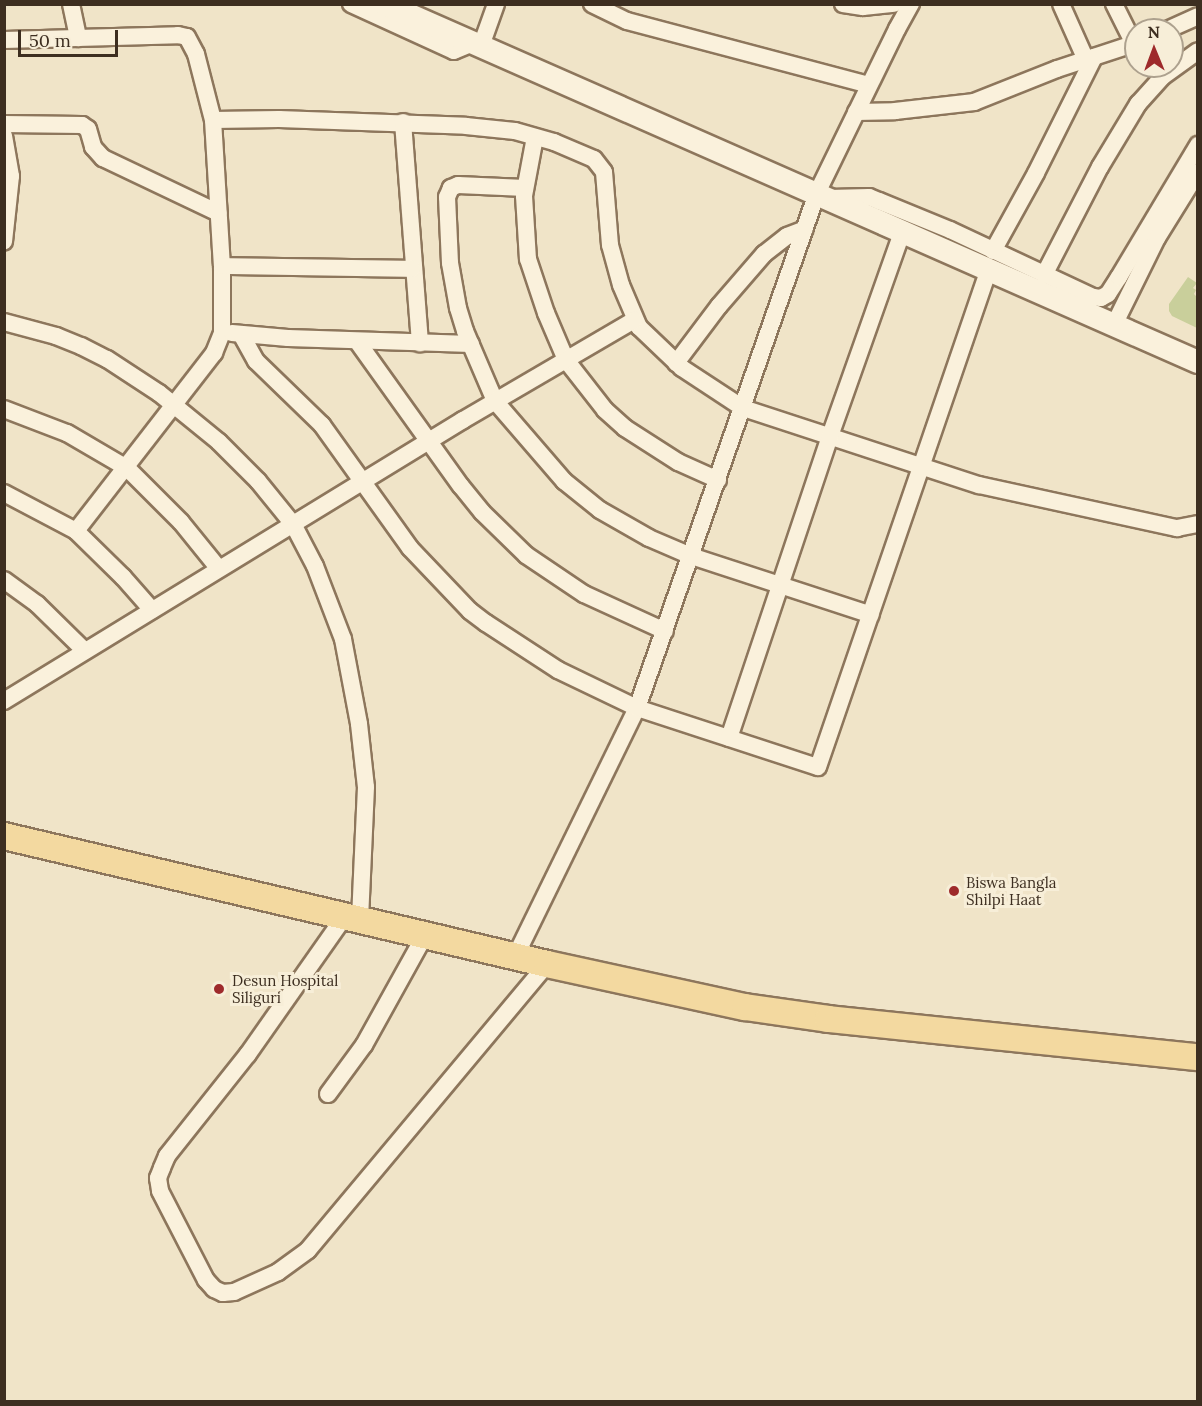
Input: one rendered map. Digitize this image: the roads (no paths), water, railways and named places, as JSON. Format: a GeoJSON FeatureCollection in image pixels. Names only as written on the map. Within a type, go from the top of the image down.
{"type":"FeatureCollection","features":[{"type":"Feature","properties":{"kind":"main road"},"geometry":{"type":"LineString","coordinates":[[4,836],[515,957],[745,1007],[828,1018],[1197,1057]]}},
{"type":"Feature","properties":{"kind":"street"},"geometry":{"type":"LineString","coordinates":[[71,4],[78,38]]}},
{"type":"Feature","properties":{"kind":"street"},"geometry":{"type":"LineString","coordinates":[[351,4],[454,51],[477,44],[496,4]]}},
{"type":"Feature","properties":{"kind":"street"},"geometry":{"type":"LineString","coordinates":[[386,4],[903,230],[991,260],[1044,274],[1093,297],[1101,298],[1108,294],[1197,145]]}},
{"type":"Feature","properties":{"kind":"street"},"geometry":{"type":"LineString","coordinates":[[592,4],[627,21],[869,86]]}},
{"type":"Feature","properties":{"kind":"street"},"geometry":{"type":"LineString","coordinates":[[843,4],[863,7],[894,4]]}},
{"type":"Feature","properties":{"kind":"street"},"geometry":{"type":"LineString","coordinates":[[515,957],[637,708],[805,229],[823,196],[856,112],[911,4]]}},
{"type":"Feature","properties":{"kind":"street"},"geometry":{"type":"LineString","coordinates":[[1061,4],[1090,58]]}},
{"type":"Feature","properties":{"kind":"street"},"geometry":{"type":"LineString","coordinates":[[1114,4],[1124,23]]}},
{"type":"Feature","properties":{"kind":"street"},"geometry":{"type":"LineString","coordinates":[[4,40],[178,35],[187,37],[196,54],[213,120],[222,266],[222,333],[214,353],[76,531]]}},
{"type":"Feature","properties":{"kind":"street"},"geometry":{"type":"LineString","coordinates":[[856,112],[958,106],[994,96],[1057,69],[1124,47]]}},
{"type":"Feature","properties":{"kind":"street"},"geometry":{"type":"LineString","coordinates":[[1044,274],[1100,167],[1138,104],[1162,77],[1197,51]]}},
{"type":"Feature","properties":{"kind":"street"},"geometry":{"type":"LineString","coordinates":[[241,334],[256,361],[322,425],[410,548],[470,611],[530,654],[637,708],[818,767],[991,260],[1046,155],[1090,58]]}},
{"type":"Feature","properties":{"kind":"street"},"geometry":{"type":"LineString","coordinates":[[213,120],[403,122],[501,129],[535,137],[594,159],[604,172],[610,245],[634,320],[648,338],[676,363],[743,408],[979,485],[1177,528],[1197,524]]}},
{"type":"Feature","properties":{"kind":"street"},"geometry":{"type":"LineString","coordinates":[[403,122],[412,269],[420,343]]}},
{"type":"Feature","properties":{"kind":"street"},"geometry":{"type":"LineString","coordinates":[[4,124],[82,125],[88,129],[93,147],[103,158],[219,213]]}},
{"type":"Feature","properties":{"kind":"street"},"geometry":{"type":"LineString","coordinates":[[4,136],[11,176],[4,242]]}},
{"type":"Feature","properties":{"kind":"street"},"geometry":{"type":"LineString","coordinates":[[535,137],[525,188],[528,259],[542,303],[566,360],[605,410],[625,428],[678,462],[718,480]]}},
{"type":"Feature","properties":{"kind":"street"},"geometry":{"type":"LineString","coordinates":[[1114,325],[1157,238],[1197,172]]}},
{"type":"Feature","properties":{"kind":"street"},"geometry":{"type":"LineString","coordinates":[[525,188],[458,184],[451,188],[447,197],[452,280],[471,344],[495,401],[547,462],[580,495],[649,538],[692,556],[871,615]]}},
{"type":"Feature","properties":{"kind":"street"},"geometry":{"type":"LineString","coordinates":[[823,196],[869,197],[879,201],[1114,325],[1197,362]]}},
{"type":"Feature","properties":{"kind":"street"},"geometry":{"type":"LineString","coordinates":[[676,363],[726,297],[764,254],[786,236],[805,229]]}},
{"type":"Feature","properties":{"kind":"street"},"geometry":{"type":"LineString","coordinates":[[729,738],[830,436],[903,230]]}},
{"type":"Feature","properties":{"kind":"street"},"geometry":{"type":"LineString","coordinates":[[222,266],[412,269]]}},
{"type":"Feature","properties":{"kind":"street"},"geometry":{"type":"LineString","coordinates":[[4,701],[428,441],[634,320]]}},
{"type":"Feature","properties":{"kind":"street"},"geometry":{"type":"LineString","coordinates":[[4,322],[56,336],[98,355],[175,404],[219,442],[258,481],[293,524],[315,566],[343,639],[359,724],[366,787],[353,918],[167,1156],[158,1178],[160,1191],[206,1280],[214,1290],[223,1293],[234,1292],[278,1272],[308,1250],[547,964]]}},
{"type":"Feature","properties":{"kind":"street"},"geometry":{"type":"LineString","coordinates":[[222,333],[471,344]]}},
{"type":"Feature","properties":{"kind":"street"},"geometry":{"type":"LineString","coordinates":[[357,340],[428,441],[482,512],[526,555],[584,594],[664,631]]}},
{"type":"Feature","properties":{"kind":"street"},"geometry":{"type":"LineString","coordinates":[[4,409],[67,433],[127,468],[181,522],[219,569]]}},
{"type":"Feature","properties":{"kind":"street"},"geometry":{"type":"LineString","coordinates":[[4,493],[76,531],[108,561],[152,610]]}},
{"type":"Feature","properties":{"kind":"street"},"geometry":{"type":"LineString","coordinates":[[4,580],[37,604],[85,651]]}},
{"type":"Feature","properties":{"kind":"street"},"geometry":{"type":"LineString","coordinates":[[328,1094],[368,1038],[425,935]]}},
{"type":"Feature","properties":{"kind":"place","name":"Biswa Bangla Shilpi Haat"},"geometry":{"type":"Point","coordinates":[954,891]}},
{"type":"Feature","properties":{"kind":"place","name":"Desun Hospital Siliguri"},"geometry":{"type":"Point","coordinates":[219,989]}}]}
